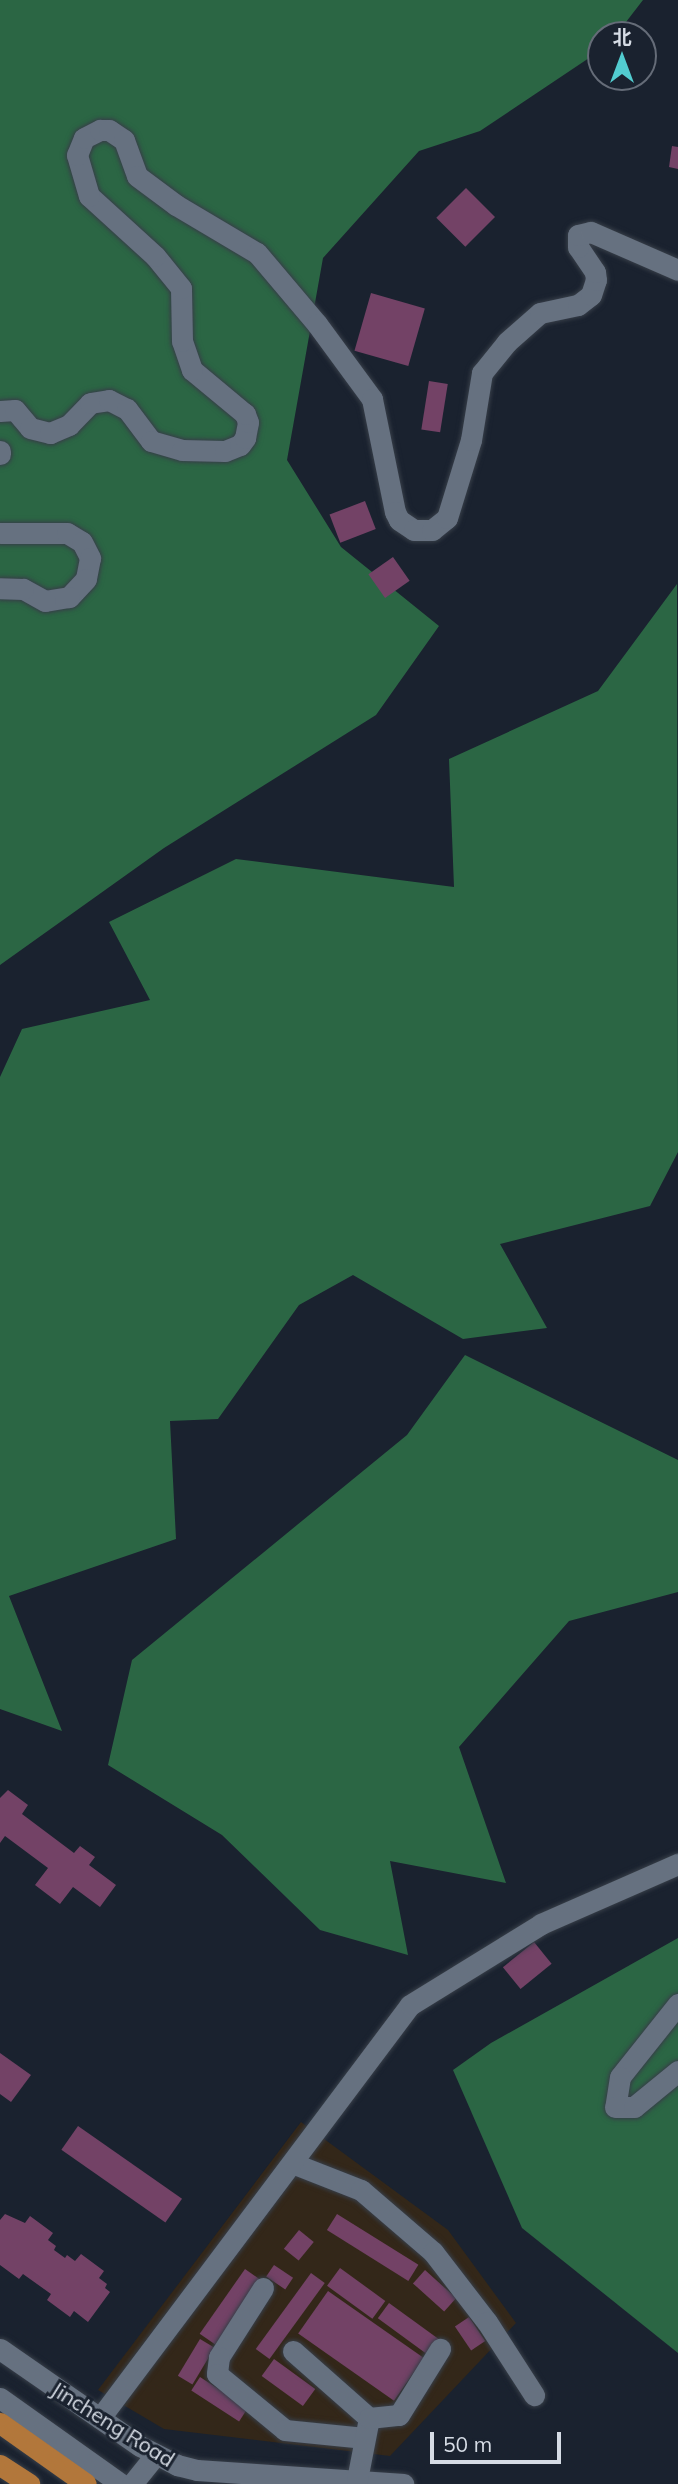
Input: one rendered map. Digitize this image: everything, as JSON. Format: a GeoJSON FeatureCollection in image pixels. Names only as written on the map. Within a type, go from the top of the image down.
{"type":"FeatureCollection","features":[{"type":"Feature","properties":{"kind":"main road"},"geometry":{"type":"LineString","coordinates":[[0,2423],[86,2484]]}},
{"type":"Feature","properties":{"kind":"main road"},"geometry":{"type":"LineString","coordinates":[[0,2465],[29,2484]]}},
{"type":"Feature","properties":{"kind":"street"},"geometry":{"type":"LineString","coordinates":[[0,411],[15,410],[30,428],[50,433],[69,425],[90,403],[109,400],[127,410],[151,441],[182,450],[225,451],[233,449],[245,438],[248,422],[245,414],[192,370],[182,341],[181,288],[155,256],[89,196],[77,155],[84,138],[100,130],[109,130],[124,140],[138,176],[176,205],[257,253],[317,324],[372,399],[395,512],[400,520],[414,530],[432,530],[447,519],[471,440],[482,373],[507,342],[540,313],[578,305],[591,295],[595,272],[578,247],[578,234],[591,232],[678,270]]}},
{"type":"Feature","properties":{"kind":"street"},"geometry":{"type":"LineString","coordinates":[[0,533],[67,533],[82,542],[87,550],[90,567],[79,589],[57,601],[33,597],[23,589],[0,588]]}},
{"type":"Feature","properties":{"kind":"street"},"geometry":{"type":"LineString","coordinates":[[100,2418],[410,2005],[541,1924],[678,1864]]}},
{"type":"Feature","properties":{"kind":"street"},"geometry":{"type":"LineString","coordinates":[[678,2004],[620,2077],[615,2107],[634,2107],[678,2071]]}},
{"type":"Feature","properties":{"kind":"street"},"geometry":{"type":"LineString","coordinates":[[292,2163],[361,2190],[433,2252],[486,2322],[534,2395]]}},
{"type":"Feature","properties":{"kind":"street"},"geometry":{"type":"LineString","coordinates":[[263,2288],[219,2357],[218,2374],[285,2430],[367,2428],[399,2415],[440,2349]]}},
{"type":"Feature","properties":{"kind":"street","name":"Jincheng Road"},"geometry":{"type":"LineString","coordinates":[[0,2349],[100,2418],[177,2465],[197,2470],[404,2484]]}},
{"type":"Feature","properties":{"kind":"street"},"geometry":{"type":"LineString","coordinates":[[293,2351],[367,2428]]}},
{"type":"Feature","properties":{"kind":"street"},"geometry":{"type":"LineString","coordinates":[[0,2398],[121,2484]]}},
{"type":"Feature","properties":{"kind":"street"},"geometry":{"type":"LineString","coordinates":[[357,2480],[367,2428]]}},
{"type":"Feature","properties":{"kind":"street"},"geometry":{"type":"LineString","coordinates":[[132,2484],[156,2454]]}},
{"type":"Feature","properties":{"kind":"shaded area"},"geometry":{"type":"Polygon","coordinates":[[[301,2122],[448,2230],[516,2323],[390,2456],[164,2429],[98,2390],[301,2122]]]}},
{"type":"Feature","properties":{"kind":"green space"},"geometry":{"type":"Polygon","coordinates":[[[0,0],[643,0],[627,21],[587,21],[587,59],[480,131],[419,151],[323,258],[287,460],[341,547],[439,626],[376,715],[164,848],[0,965],[0,0]]]}},
{"type":"Feature","properties":{"kind":"green space"},"geometry":{"type":"Polygon","coordinates":[[[677,584],[678,1152],[650,1206],[500,1244],[547,1328],[463,1339],[353,1275],[299,1305],[218,1419],[170,1421],[176,1539],[9,1596],[62,1731],[0,1709],[0,1077],[22,1029],[150,1000],[109,922],[236,859],[454,887],[449,759],[598,691],[677,584]]]}},
{"type":"Feature","properties":{"kind":"green space"},"geometry":{"type":"Polygon","coordinates":[[[465,1355],[678,1460],[678,1592],[569,1621],[459,1747],[506,1883],[390,1861],[408,1955],[320,1930],[222,1835],[108,1765],[132,1660],[407,1435],[465,1355]]]}},
{"type":"Feature","properties":{"kind":"green space"},"geometry":{"type":"Polygon","coordinates":[[[678,1938],[678,2353],[522,2228],[453,2070],[491,2043],[678,1938]]]}},
{"type":"Feature","properties":{"kind":"building"},"geometry":{"type":"Polygon","coordinates":[[[672,146],[678,147],[678,169],[669,167],[672,146]]]}},
{"type":"Feature","properties":{"kind":"building"},"geometry":{"type":"Polygon","coordinates":[[[466,188],[495,217],[465,247],[436,218],[466,188]]]}},
{"type":"Feature","properties":{"kind":"building"},"geometry":{"type":"Polygon","coordinates":[[[371,293],[425,308],[408,366],[354,351],[371,293]]]}},
{"type":"Feature","properties":{"kind":"building"},"geometry":{"type":"Polygon","coordinates":[[[429,381],[448,384],[440,432],[421,429],[429,381]]]}},
{"type":"Feature","properties":{"kind":"building"},"geometry":{"type":"Polygon","coordinates":[[[365,501],[376,529],[340,543],[330,515],[365,501]]]}},
{"type":"Feature","properties":{"kind":"building"},"geometry":{"type":"Polygon","coordinates":[[[393,557],[410,581],[385,598],[368,574],[393,557]]]}},
{"type":"Feature","properties":{"kind":"building"},"geometry":{"type":"Polygon","coordinates":[[[8,1790],[28,1805],[22,1814],[74,1853],[80,1846],[95,1857],[89,1865],[116,1885],[100,1907],[73,1887],[60,1904],[35,1885],[48,1868],[5,1836],[0,1843],[0,1798],[8,1790]]]}},
{"type":"Feature","properties":{"kind":"building"},"geometry":{"type":"Polygon","coordinates":[[[534,1942],[552,1964],[521,1989],[503,1967],[534,1942]]]}},
{"type":"Feature","properties":{"kind":"building"},"geometry":{"type":"Polygon","coordinates":[[[0,2053],[31,2075],[11,2102],[0,2094],[0,2053]]]}},
{"type":"Feature","properties":{"kind":"building"},"geometry":{"type":"Polygon","coordinates":[[[78,2126],[182,2199],[165,2223],[61,2150],[78,2126]]]}},
{"type":"Feature","properties":{"kind":"building"},"geometry":{"type":"Polygon","coordinates":[[[5,2214],[25,2223],[30,2216],[53,2233],[48,2240],[56,2246],[54,2250],[75,2261],[81,2254],[104,2271],[99,2278],[107,2284],[105,2288],[110,2292],[88,2322],[74,2311],[70,2317],[47,2300],[51,2294],[23,2274],[19,2279],[0,2265],[0,2220],[5,2214]]]}},
{"type":"Feature","properties":{"kind":"building"},"geometry":{"type":"Polygon","coordinates":[[[337,2214],[418,2265],[408,2281],[327,2230],[337,2214]]]}},
{"type":"Feature","properties":{"kind":"building"},"geometry":{"type":"Polygon","coordinates":[[[299,2230],[314,2242],[299,2261],[284,2249],[299,2230]]]}},
{"type":"Feature","properties":{"kind":"building"},"geometry":{"type":"Polygon","coordinates":[[[274,2265],[293,2278],[285,2289],[266,2277],[274,2265]]]}},
{"type":"Feature","properties":{"kind":"building"},"geometry":{"type":"Polygon","coordinates":[[[340,2268],[385,2301],[372,2319],[327,2286],[340,2268]]]}},
{"type":"Feature","properties":{"kind":"building"},"geometry":{"type":"Polygon","coordinates":[[[245,2269],[261,2280],[215,2345],[200,2334],[245,2269]]]}},
{"type":"Feature","properties":{"kind":"building"},"geometry":{"type":"Polygon","coordinates":[[[425,2270],[456,2298],[444,2311],[413,2283],[425,2270]]]}},
{"type":"Feature","properties":{"kind":"building"},"geometry":{"type":"Polygon","coordinates":[[[311,2273],[325,2283],[270,2359],[256,2349],[311,2273]]]}},
{"type":"Feature","properties":{"kind":"building"},"geometry":{"type":"Polygon","coordinates":[[[328,2291],[424,2358],[394,2401],[298,2334],[328,2291]]]}},
{"type":"Feature","properties":{"kind":"building"},"geometry":{"type":"Polygon","coordinates":[[[389,2303],[440,2340],[429,2355],[378,2318],[389,2303]]]}},
{"type":"Feature","properties":{"kind":"building"},"geometry":{"type":"Polygon","coordinates":[[[469,2317],[485,2341],[471,2351],[455,2327],[469,2317]]]}},
{"type":"Feature","properties":{"kind":"building"},"geometry":{"type":"Polygon","coordinates":[[[200,2339],[215,2348],[192,2385],[178,2376],[200,2339]]]}},
{"type":"Feature","properties":{"kind":"building"},"geometry":{"type":"Polygon","coordinates":[[[274,2359],[315,2389],[303,2406],[262,2376],[274,2359]]]}},
{"type":"Feature","properties":{"kind":"building"},"geometry":{"type":"Polygon","coordinates":[[[200,2377],[248,2408],[239,2421],[191,2390],[200,2377]]]}}]}
